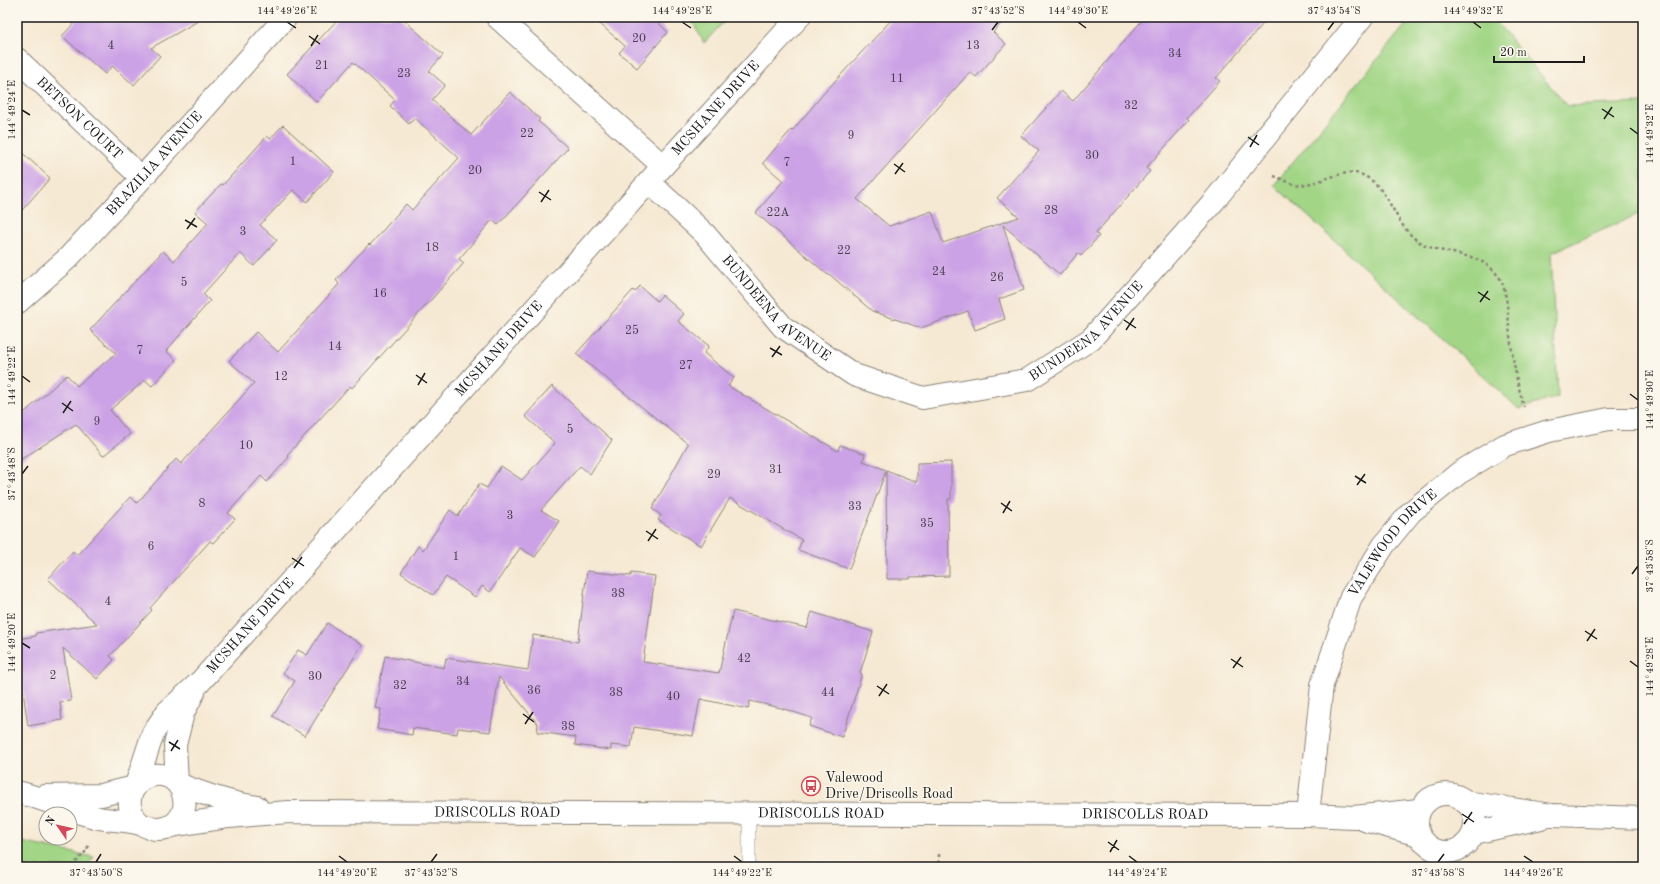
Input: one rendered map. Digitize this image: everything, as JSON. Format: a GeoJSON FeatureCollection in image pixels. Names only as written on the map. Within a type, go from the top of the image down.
{"type":"FeatureCollection","features":[{"type":"Feature","properties":{"kind":"street","name":"BRAZILIA AVENUE"},"geometry":{"type":"LineString","coordinates":[[17,303],[68,258],[142,178],[286,17]]}},
{"type":"Feature","properties":{"kind":"street","name":"BUNDEENA AVENUE"},"geometry":{"type":"LineString","coordinates":[[497,17],[656,174],[783,327],[854,375],[923,398],[1027,380],[1091,339],[1214,201],[1362,17]]}},
{"type":"Feature","properties":{"kind":"street","name":"MCSHANE DRIVE"},"geometry":{"type":"LineString","coordinates":[[136,786],[149,744],[156,728],[167,712],[200,682],[799,17]]}},
{"type":"Feature","properties":{"kind":"street","name":"BETSON COURT"},"geometry":{"type":"LineString","coordinates":[[17,59],[142,178]]}},
{"type":"Feature","properties":{"kind":"street","name":"VALEWOOD DRIVE"},"geometry":{"type":"LineString","coordinates":[[1308,815],[1322,685],[1351,597],[1384,545],[1410,512],[1459,473],[1505,445],[1549,432],[1609,419],[1643,419]]}},
{"type":"Feature","properties":{"kind":"street","name":"MCSHANE DRIVE"},"geometry":{"type":"LineString","coordinates":[[178,783],[175,745],[183,713],[200,682]]}},
{"type":"Feature","properties":{"kind":"street"},"geometry":{"type":"LineString","coordinates":[[26,794],[70,811],[105,820],[140,824],[156,830],[171,826],[179,819],[184,811],[185,802],[183,792],[178,783],[160,775],[152,775],[143,779],[136,786],[131,794],[130,803],[131,811],[140,824]]}},
{"type":"Feature","properties":{"kind":"street","name":"DRISCOLLS ROAD"},"geometry":{"type":"LineString","coordinates":[[178,783],[216,798],[238,804],[288,812]]}},
{"type":"Feature","properties":{"kind":"street"},"geometry":{"type":"LineString","coordinates":[[26,794],[87,797],[136,786]]}},
{"type":"Feature","properties":{"kind":"street"},"geometry":{"type":"LineString","coordinates":[[1463,850],[1475,825],[1471,808],[1465,802],[1453,795],[1440,794],[1432,798],[1419,810],[1417,827],[1422,841],[1436,859],[1442,852],[1463,850],[1552,815]]}},
{"type":"Feature","properties":{"kind":"street"},"geometry":{"type":"LineString","coordinates":[[1465,802],[1552,815],[1643,818]]}},
{"type":"Feature","properties":{"kind":"street","name":"DRISCOLLS ROAD"},"geometry":{"type":"LineString","coordinates":[[171,826],[222,818],[288,812],[748,812],[1308,815],[1354,817],[1419,810]]}},
{"type":"Feature","properties":{"kind":"street","name":"DRISCOLLS ROAD"},"geometry":{"type":"LineString","coordinates":[[1354,817],[1419,835]]}},
{"type":"Feature","properties":{"kind":"lane"},"geometry":{"type":"LineString","coordinates":[[748,812],[749,867]]}},
{"type":"Feature","properties":{"kind":"path"},"geometry":{"type":"LineString","coordinates":[[1274,176],[1294,184],[1308,184],[1336,176],[1355,173],[1370,180],[1379,188],[1402,225],[1413,238],[1428,247],[1464,255],[1487,264],[1502,280],[1506,298],[1518,387],[1524,407]]}},
{"type":"Feature","properties":{"kind":"path"},"geometry":{"type":"LineString","coordinates":[[939,854],[939,867]]}},
{"type":"Feature","properties":{"kind":"green space"},"geometry":{"type":"Polygon","coordinates":[[[690,17],[728,17],[704,43],[690,17]]]}},
{"type":"Feature","properties":{"kind":"green space"},"geometry":{"type":"Polygon","coordinates":[[[1412,17],[1492,17],[1567,106],[1643,103],[1643,212],[1551,253],[1558,397],[1519,409],[1274,185],[1412,17]]]}},
{"type":"Feature","properties":{"kind":"green space"},"geometry":{"type":"Polygon","coordinates":[[[17,841],[94,857],[86,867],[17,867],[17,841]]]}},
{"type":"Feature","properties":{"kind":"building"},"geometry":{"type":"Polygon","coordinates":[[[80,17],[205,17],[151,48],[160,56],[134,85],[112,66],[105,74],[62,36],[80,17]]]}},
{"type":"Feature","properties":{"kind":"building"},"geometry":{"type":"Polygon","coordinates":[[[340,17],[400,17],[443,55],[429,71],[445,85],[432,100],[471,135],[510,92],[540,119],[538,121],[568,148],[498,225],[492,220],[459,259],[464,263],[352,388],[350,386],[287,455],[289,457],[267,482],[261,476],[228,513],[235,519],[213,543],[210,541],[150,608],[152,610],[110,656],[114,660],[97,679],[63,648],[71,701],[60,702],[62,720],[28,726],[17,650],[17,639],[36,636],[36,633],[97,624],[48,579],[73,551],[77,555],[130,497],[137,503],[176,459],[181,464],[254,383],[229,361],[256,332],[278,352],[339,284],[336,280],[369,244],[370,245],[406,204],[412,210],[459,158],[415,118],[409,124],[390,106],[395,100],[353,62],[317,102],[287,74],[340,17]]]}},
{"type":"Feature","properties":{"kind":"building"},"geometry":{"type":"Polygon","coordinates":[[[592,17],[652,17],[668,32],[637,68],[619,53],[625,46],[592,17]]]}},
{"type":"Feature","properties":{"kind":"building"},"geometry":{"type":"Polygon","coordinates":[[[894,17],[1007,17],[993,32],[1006,44],[976,77],[970,72],[857,199],[889,226],[932,211],[943,243],[1019,217],[997,198],[1039,151],[1021,136],[1061,91],[1073,101],[1145,17],[1269,17],[1216,78],[1220,81],[1187,118],[1189,120],[1146,168],[1150,171],[1096,233],[1099,236],[1081,256],[1078,253],[1060,275],[1003,225],[1024,290],[999,299],[1005,319],[975,330],[968,311],[921,328],[872,311],[756,213],[783,181],[763,163],[825,92],[894,17]]]}},
{"type":"Feature","properties":{"kind":"building"},"geometry":{"type":"Polygon","coordinates":[[[283,125],[334,172],[307,202],[293,190],[260,225],[277,240],[254,266],[240,253],[203,294],[210,301],[166,351],[176,360],[152,386],[145,380],[110,410],[130,434],[103,456],[76,424],[17,462],[17,419],[67,375],[77,386],[116,353],[90,330],[163,251],[174,261],[208,223],[195,212],[221,184],[223,185],[267,136],[270,139],[283,125]]]}},
{"type":"Feature","properties":{"kind":"building"},"geometry":{"type":"Polygon","coordinates":[[[17,148],[50,178],[17,216],[17,148]]]}},
{"type":"Feature","properties":{"kind":"building"},"geometry":{"type":"Polygon","coordinates":[[[640,286],[657,301],[662,295],[684,314],[678,321],[709,346],[704,353],[734,378],[728,386],[838,451],[840,445],[865,454],[863,461],[917,482],[917,463],[951,462],[951,499],[948,499],[949,576],[887,579],[886,471],[849,569],[798,550],[802,540],[730,498],[701,546],[658,520],[661,515],[652,509],[688,444],[576,354],[633,290],[635,292],[640,286]]]}},
{"type":"Feature","properties":{"kind":"building"},"geometry":{"type":"Polygon","coordinates":[[[552,386],[612,440],[590,474],[580,466],[541,510],[559,521],[535,557],[520,548],[490,592],[482,586],[475,597],[446,577],[433,595],[401,573],[418,546],[423,550],[450,510],[458,516],[479,484],[487,488],[501,466],[522,480],[555,443],[525,416],[552,386]]]}},
{"type":"Feature","properties":{"kind":"building"},"geometry":{"type":"Polygon","coordinates":[[[587,571],[631,576],[631,573],[655,576],[643,662],[719,673],[733,611],[807,628],[812,612],[873,632],[860,673],[862,674],[842,737],[809,726],[812,718],[781,708],[750,701],[748,709],[700,699],[693,736],[634,727],[631,747],[611,745],[611,750],[575,745],[576,737],[537,732],[538,724],[499,677],[490,732],[458,728],[457,734],[413,728],[412,735],[377,729],[381,709],[375,708],[385,656],[444,668],[446,658],[528,670],[533,635],[578,642],[587,571]]]}},
{"type":"Feature","properties":{"kind":"building"},"geometry":{"type":"Polygon","coordinates":[[[327,623],[362,645],[305,736],[273,716],[295,681],[283,673],[298,650],[307,655],[327,623]]]}},
{"type":"Feature","properties":{"kind":"place","name":"Valewood Drive/Driscolls Road"},"geometry":{"type":"Point","coordinates":[811,786]}}]}
